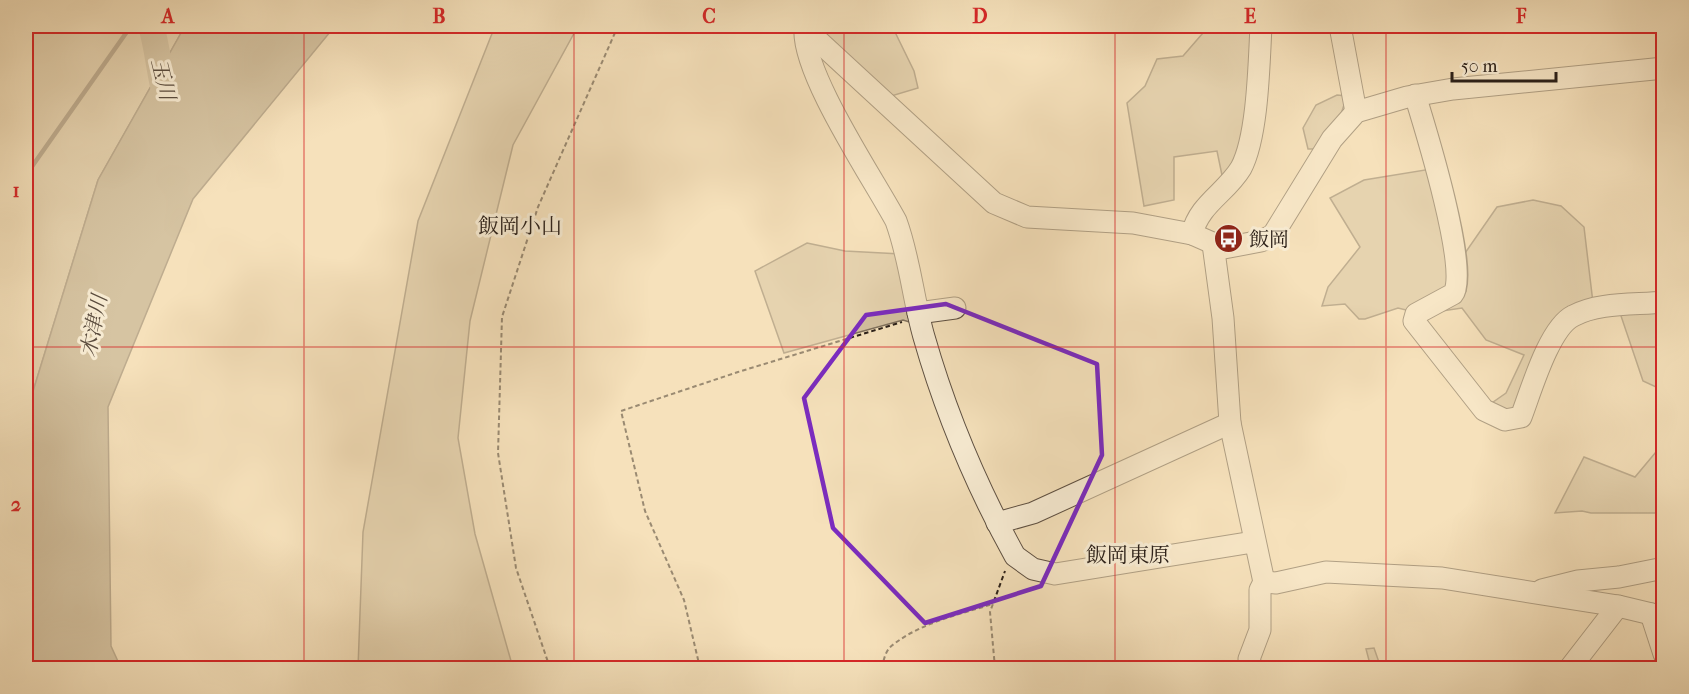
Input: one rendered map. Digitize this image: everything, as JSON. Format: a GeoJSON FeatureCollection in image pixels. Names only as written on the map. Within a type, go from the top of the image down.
{"type":"FeatureCollection","features":[{"type":"Feature","properties":{"kind":"street"},"geometry":{"type":"LineString","coordinates":[[1192,234],[1196,220],[1239,170],[1247,155],[1252,137],[1262,26]]}},
{"type":"Feature","properties":{"kind":"street"},"geometry":{"type":"LineString","coordinates":[[1340,26],[1356,112]]}},
{"type":"Feature","properties":{"kind":"street"},"geometry":{"type":"LineString","coordinates":[[803,27],[994,203],[1027,216],[1133,223],[1192,234],[1224,248],[1261,241],[1273,235],[1332,139],[1356,112],[1415,95],[1453,88],[1664,68]]}},
{"type":"Feature","properties":{"kind":"street"},"geometry":{"type":"LineString","coordinates":[[803,27],[806,48],[822,87],[896,221],[904,244],[923,336],[957,435],[997,523],[1020,562],[1033,569],[1056,574],[1253,542]]}},
{"type":"Feature","properties":{"kind":"street"},"geometry":{"type":"LineString","coordinates":[[1415,95],[1454,238],[1458,283],[1454,294],[1416,314],[1414,321],[1484,410],[1505,420],[1521,417],[1556,332],[1571,316],[1602,308],[1664,302]]}},
{"type":"Feature","properties":{"kind":"street"},"geometry":{"type":"LineString","coordinates":[[1213,244],[1222,309],[1230,423],[1253,542],[1264,582],[1260,590],[1260,630],[1249,659],[1252,669]]}},
{"type":"Feature","properties":{"kind":"street"},"geometry":{"type":"LineString","coordinates":[[918,313],[955,308]]}},
{"type":"Feature","properties":{"kind":"street"},"geometry":{"type":"LineString","coordinates":[[997,523],[1033,513],[1230,423]]}},
{"type":"Feature","properties":{"kind":"street"},"geometry":{"type":"LineString","coordinates":[[1535,593],[1562,584],[1619,578],[1664,568]]}},
{"type":"Feature","properties":{"kind":"street"},"geometry":{"type":"LineString","coordinates":[[1264,582],[1276,583],[1326,572],[1442,578],[1618,606],[1657,615],[1664,654]]}},
{"type":"Feature","properties":{"kind":"street"},"geometry":{"type":"LineString","coordinates":[[1570,669],[1618,606]]}},
{"type":"Feature","properties":{"kind":"path"},"geometry":{"type":"LineString","coordinates":[[549,669],[516,568],[498,453],[502,317],[538,207],[618,26]]}},
{"type":"Feature","properties":{"kind":"path"},"geometry":{"type":"LineString","coordinates":[[700,669],[684,600],[645,511],[621,411],[892,324],[911,324],[923,336]]}},
{"type":"Feature","properties":{"kind":"path"},"geometry":{"type":"LineString","coordinates":[[995,669],[990,612],[1006,568]]}},
{"type":"Feature","properties":{"kind":"path"},"geometry":{"type":"LineString","coordinates":[[882,669],[885,655],[892,645],[946,619],[993,604]]}},
{"type":"Feature","properties":{"kind":"highlighted area"},"geometry":{"type":"Polygon","coordinates":[[[946,304],[1097,364],[1102,455],[1041,586],[925,623],[833,528],[804,398],[866,315],[946,304]]]}},
{"type":"Feature","properties":{"kind":"shaded area"},"geometry":{"type":"Polygon","coordinates":[[[26,26],[185,26],[98,180],[26,414],[26,26]]]}},
{"type":"Feature","properties":{"kind":"shaded area"},"geometry":{"type":"Polygon","coordinates":[[[495,26],[578,26],[513,145],[470,321],[458,438],[475,534],[513,668],[358,668],[363,532],[418,221],[495,26]]]}},
{"type":"Feature","properties":{"kind":"shaded area"},"geometry":{"type":"Polygon","coordinates":[[[812,26],[892,26],[914,71],[918,88],[888,97],[812,26]]]}},
{"type":"Feature","properties":{"kind":"shaded area"},"geometry":{"type":"Polygon","coordinates":[[[1209,26],[1257,26],[1242,151],[1223,180],[1217,151],[1174,157],[1174,200],[1144,206],[1127,103],[1145,86],[1157,59],[1183,56],[1209,26]]]}},
{"type":"Feature","properties":{"kind":"shaded area"},"geometry":{"type":"Polygon","coordinates":[[[1337,95],[1347,96],[1340,117],[1319,149],[1308,149],[1303,128],[1316,105],[1337,95]]]}},
{"type":"Feature","properties":{"kind":"shaded area"},"geometry":{"type":"Polygon","coordinates":[[[1431,169],[1453,283],[1410,311],[1398,308],[1365,319],[1359,319],[1345,304],[1322,306],[1328,287],[1360,247],[1330,198],[1364,180],[1431,169]]]}},
{"type":"Feature","properties":{"kind":"shaded area"},"geometry":{"type":"Polygon","coordinates":[[[1533,200],[1561,206],[1584,227],[1593,303],[1561,317],[1515,411],[1486,407],[1506,393],[1524,355],[1486,340],[1462,308],[1435,312],[1463,296],[1466,291],[1463,256],[1497,207],[1533,200]]]}},
{"type":"Feature","properties":{"kind":"shaded area"},"geometry":{"type":"Polygon","coordinates":[[[807,243],[845,251],[901,254],[916,324],[903,320],[784,353],[755,271],[807,243]]]}},
{"type":"Feature","properties":{"kind":"shaded area"},"geometry":{"type":"Polygon","coordinates":[[[1663,308],[1663,385],[1656,387],[1643,381],[1620,313],[1663,308]]]}},
{"type":"Feature","properties":{"kind":"shaded area"},"geometry":{"type":"Polygon","coordinates":[[[1661,446],[1664,446],[1663,513],[1582,511],[1555,513],[1584,457],[1635,477],[1661,446]]]}},
{"type":"Feature","properties":{"kind":"shaded area"},"geometry":{"type":"Polygon","coordinates":[[[1374,648],[1381,668],[1371,668],[1366,649],[1374,648]]]}},
{"type":"Feature","properties":{"kind":"water","name":"木津川"},"geometry":{"type":"Polygon","coordinates":[[[185,26],[335,26],[193,199],[108,407],[111,646],[121,668],[26,668],[26,414],[98,180],[185,26]]]}},
{"type":"Feature","properties":{"kind":"waterway"},"geometry":{"type":"LineString","coordinates":[[26,175],[131,26]]}},
{"type":"Feature","properties":{"kind":"waterway","name":"玉川"},"geometry":{"type":"LineString","coordinates":[[151,26],[168,104]]}},
{"type":"Feature","properties":{"kind":"place","name":"飯岡"},"geometry":{"type":"Point","coordinates":[1228,239]}},
{"type":"Feature","properties":{"kind":"district","name":"飯岡小山"},"geometry":{"type":"Point","coordinates":[520,226]}},
{"type":"Feature","properties":{"kind":"district","name":"飯岡東原"},"geometry":{"type":"Point","coordinates":[1128,555]}}]}
